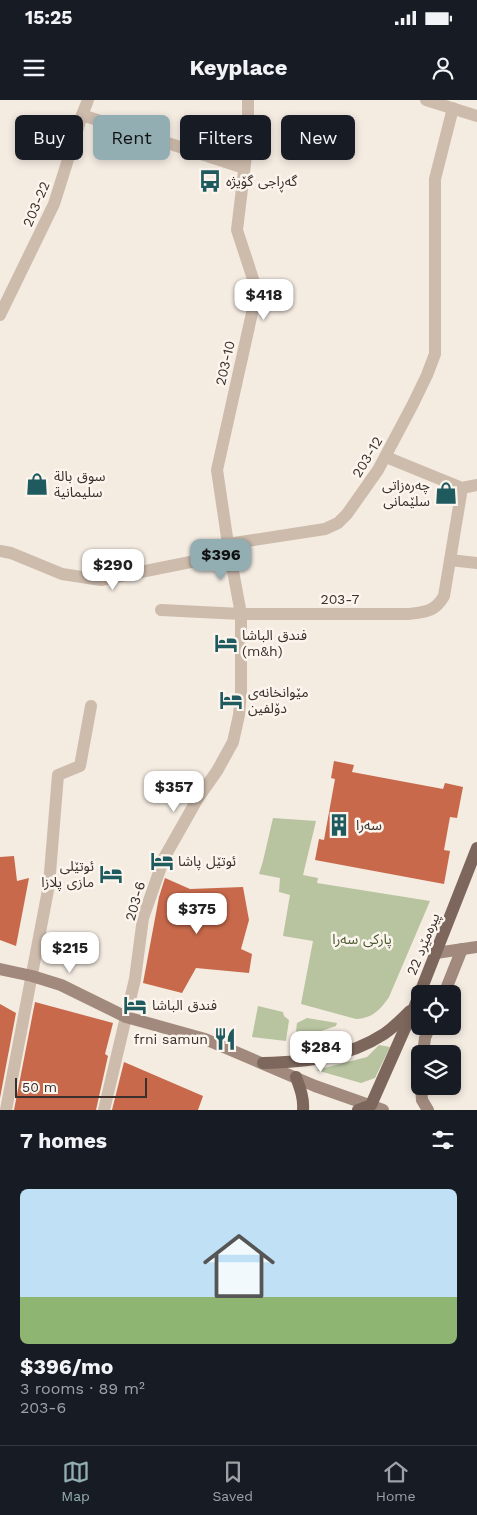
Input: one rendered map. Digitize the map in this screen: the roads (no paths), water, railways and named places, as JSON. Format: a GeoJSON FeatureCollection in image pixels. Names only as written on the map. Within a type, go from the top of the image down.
{"type":"FeatureCollection","features":[{"type":"Feature","properties":{"kind":"main road","name":"22 پیرەمێرد"},"geometry":{"type":"LineString","coordinates":[[423,985],[477,848]]}},
{"type":"Feature","properties":{"kind":"main road"},"geometry":{"type":"LineString","coordinates":[[436,953],[477,947]]}},
{"type":"Feature","properties":{"kind":"main road"},"geometry":{"type":"LineString","coordinates":[[448,985],[462,949]]}},
{"type":"Feature","properties":{"kind":"main road"},"geometry":{"type":"LineString","coordinates":[[0,969],[61,985],[126,1017],[205,1039],[316,1086],[374,1108]]}},
{"type":"Feature","properties":{"kind":"main road"},"geometry":{"type":"LineString","coordinates":[[263,1063],[291,1062],[339,1055],[365,1045],[386,1033],[411,1011]]}},
{"type":"Feature","properties":{"kind":"main road","name":"22 پیرەمێرد"},"geometry":{"type":"LineString","coordinates":[[374,1108],[411,1016]]}},
{"type":"Feature","properties":{"kind":"main road"},"geometry":{"type":"LineString","coordinates":[[296,1077],[304,1102],[304,1110]]}},
{"type":"Feature","properties":{"kind":"main road"},"geometry":{"type":"LineString","coordinates":[[422,1095],[422,1100],[428,1110]]}},
{"type":"Feature","properties":{"kind":"main road"},"geometry":{"type":"LineString","coordinates":[[358,1110],[374,1108]]}},
{"type":"Feature","properties":{"kind":"street","name":"203-22"},"geometry":{"type":"LineString","coordinates":[[82,115],[88,100]]}},
{"type":"Feature","properties":{"kind":"street","name":"203-10"},"geometry":{"type":"LineString","coordinates":[[229,549],[217,470],[252,313],[254,282],[237,230],[248,139],[248,100]]}},
{"type":"Feature","properties":{"kind":"street"},"geometry":{"type":"LineString","coordinates":[[426,100],[477,116]]}},
{"type":"Feature","properties":{"kind":"street","name":"203-12"},"geometry":{"type":"LineString","coordinates":[[0,551],[11,553],[62,574],[102,580],[229,549],[325,529],[338,523],[361,496],[386,456],[427,375],[435,354],[435,180],[453,108]]}},
{"type":"Feature","properties":{"kind":"street"},"geometry":{"type":"LineString","coordinates":[[83,115],[244,168]]}},
{"type":"Feature","properties":{"kind":"street","name":"203-22"},"geometry":{"type":"LineString","coordinates":[[0,316],[54,204],[68,160]]}},
{"type":"Feature","properties":{"kind":"street"},"geometry":{"type":"LineString","coordinates":[[386,456],[462,488],[477,485]]}},
{"type":"Feature","properties":{"kind":"street"},"geometry":{"type":"LineString","coordinates":[[462,488],[450,560],[477,563]]}},
{"type":"Feature","properties":{"kind":"street","name":"203-6"},"geometry":{"type":"LineString","coordinates":[[104,1110],[135,979],[143,918],[164,858],[233,742],[239,715],[241,692],[241,614],[229,549]]}},
{"type":"Feature","properties":{"kind":"street","name":"203-7"},"geometry":{"type":"LineString","coordinates":[[161,610],[241,614],[421,613],[438,606],[444,596],[450,560]]}},
{"type":"Feature","properties":{"kind":"street"},"geometry":{"type":"LineString","coordinates":[[6,1110],[49,885],[58,775],[80,766],[91,706]]}},
{"type":"Feature","properties":{"kind":"place","name":"گەڕاجی گۆیژە"},"geometry":{"type":"Point","coordinates":[210,181]}},
{"type":"Feature","properties":{"kind":"place","name":"سوق بالة سليمانية"},"geometry":{"type":"Point","coordinates":[37,484]}},
{"type":"Feature","properties":{"kind":"place","name":"چە‌رە‌زاتی سلێمانی"},"geometry":{"type":"Point","coordinates":[446,493]}},
{"type":"Feature","properties":{"kind":"place","name":"فندق الباشا (m&h)"},"geometry":{"type":"Point","coordinates":[226,643]}},
{"type":"Feature","properties":{"kind":"place","name":"مێوانخانەی دۆلفین"},"geometry":{"type":"Point","coordinates":[231,700]}},
{"type":"Feature","properties":{"kind":"place","name":"سەرا"},"geometry":{"type":"Point","coordinates":[339,825]}},
{"type":"Feature","properties":{"kind":"place","name":"ئوتێل پاشا"},"geometry":{"type":"Point","coordinates":[162,861]}},
{"type":"Feature","properties":{"kind":"place","name":"ئوتێلی مازی پلازا"},"geometry":{"type":"Point","coordinates":[111,874]}},
{"type":"Feature","properties":{"kind":"place","name":"فندق الباشا"},"geometry":{"type":"Point","coordinates":[135,1005]}},
{"type":"Feature","properties":{"kind":"place","name":"frni samun"},"geometry":{"type":"Point","coordinates":[225,1039]}},
{"type":"Feature","properties":{"kind":"park label","name":"پارکی سەرا"},"geometry":{"type":"Point","coordinates":[362,939]}}]}
